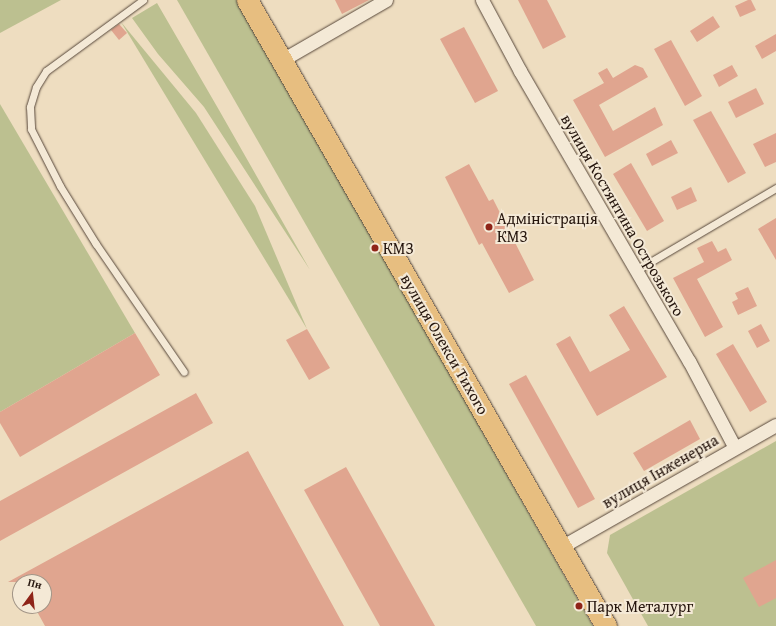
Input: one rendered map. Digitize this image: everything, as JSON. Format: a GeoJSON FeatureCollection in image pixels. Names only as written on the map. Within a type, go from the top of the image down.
{"type":"FeatureCollection","features":[{"type":"Feature","properties":{"kind":"main road","name":"вулиця Олекси Тихого"},"geometry":{"type":"LineString","coordinates":[[247,0],[606,626]]}},
{"type":"Feature","properties":{"kind":"street"},"geometry":{"type":"LineString","coordinates":[[282,60],[386,0]]}},
{"type":"Feature","properties":{"kind":"street","name":"вулиця Костянтина Острозького"},"geometry":{"type":"LineString","coordinates":[[482,0],[520,72],[689,361],[735,448]]}},
{"type":"Feature","properties":{"kind":"street","name":"вулиця Інженерна"},"geometry":{"type":"LineString","coordinates":[[561,547],[776,424]]}},
{"type":"Feature","properties":{"kind":"lane"},"geometry":{"type":"LineString","coordinates":[[143,0],[46,71],[36,87],[30,107],[32,129],[60,186],[96,244],[184,372]]}},
{"type":"Feature","properties":{"kind":"lane"},"geometry":{"type":"LineString","coordinates":[[635,270],[776,188]]}},
{"type":"Feature","properties":{"kind":"green space"},"geometry":{"type":"Polygon","coordinates":[[[0,0],[61,0],[0,33],[0,0]]]}},
{"type":"Feature","properties":{"kind":"green space"},"geometry":{"type":"Polygon","coordinates":[[[177,0],[237,0],[593,626],[536,626],[177,0]]]}},
{"type":"Feature","properties":{"kind":"green space"},"geometry":{"type":"Polygon","coordinates":[[[157,3],[310,270],[204,107],[158,54],[132,18],[157,3]]]}},
{"type":"Feature","properties":{"kind":"green space"},"geometry":{"type":"Polygon","coordinates":[[[121,22],[196,113],[255,206],[307,329],[121,22]]]}},
{"type":"Feature","properties":{"kind":"green space"},"geometry":{"type":"Polygon","coordinates":[[[0,104],[135,333],[0,412],[0,104]]]}},
{"type":"Feature","properties":{"kind":"green space"},"geometry":{"type":"Polygon","coordinates":[[[776,441],[776,626],[648,626],[607,553],[610,535],[776,441]]]}},
{"type":"Feature","properties":{"kind":"building"},"geometry":{"type":"Polygon","coordinates":[[[335,0],[369,0],[342,14],[335,0]]]}},
{"type":"Feature","properties":{"kind":"building"},"geometry":{"type":"Polygon","coordinates":[[[518,0],[547,0],[566,37],[543,49],[518,0]]]}},
{"type":"Feature","properties":{"kind":"building"},"geometry":{"type":"Polygon","coordinates":[[[751,0],[756,10],[740,17],[735,6],[751,0]]]}},
{"type":"Feature","properties":{"kind":"building"},"geometry":{"type":"Polygon","coordinates":[[[713,16],[720,27],[697,42],[690,31],[713,16]]]}},
{"type":"Feature","properties":{"kind":"building"},"geometry":{"type":"Polygon","coordinates":[[[119,24],[127,33],[119,40],[111,30],[119,24]]]}},
{"type":"Feature","properties":{"kind":"building"},"geometry":{"type":"Polygon","coordinates":[[[464,27],[498,91],[475,103],[440,39],[464,27]]]}},
{"type":"Feature","properties":{"kind":"building"},"geometry":{"type":"Polygon","coordinates":[[[776,34],[776,51],[762,59],[755,46],[776,34]]]}},
{"type":"Feature","properties":{"kind":"building"},"geometry":{"type":"Polygon","coordinates":[[[671,40],[702,96],[685,106],[654,49],[671,40]]]}},
{"type":"Feature","properties":{"kind":"building"},"geometry":{"type":"Polygon","coordinates":[[[635,65],[643,68],[648,77],[599,105],[613,131],[655,107],[663,125],[605,157],[573,100],[604,83],[598,73],[607,68],[613,78],[635,65]]]}},
{"type":"Feature","properties":{"kind":"building"},"geometry":{"type":"Polygon","coordinates":[[[732,65],[738,76],[719,87],[713,75],[732,65]]]}},
{"type":"Feature","properties":{"kind":"building"},"geometry":{"type":"Polygon","coordinates":[[[756,88],[764,104],[736,118],[728,102],[756,88]]]}},
{"type":"Feature","properties":{"kind":"building"},"geometry":{"type":"Polygon","coordinates":[[[711,111],[746,173],[728,183],[693,120],[711,111]]]}},
{"type":"Feature","properties":{"kind":"building"},"geometry":{"type":"Polygon","coordinates":[[[776,133],[776,162],[765,167],[753,144],[776,133]]]}},
{"type":"Feature","properties":{"kind":"building"},"geometry":{"type":"Polygon","coordinates":[[[671,140],[678,153],[652,166],[646,154],[671,140]]]}},
{"type":"Feature","properties":{"kind":"building"},"geometry":{"type":"Polygon","coordinates":[[[631,163],[664,221],[647,231],[613,174],[631,163]]]}},
{"type":"Feature","properties":{"kind":"building","name":"Адміністрація КМЗ"},"geometry":{"type":"Polygon","coordinates":[[[469,164],[489,201],[493,199],[534,280],[509,293],[482,243],[479,245],[445,177],[469,164]]]}},
{"type":"Feature","properties":{"kind":"building"},"geometry":{"type":"Polygon","coordinates":[[[691,187],[697,201],[677,210],[671,197],[691,187]]]}},
{"type":"Feature","properties":{"kind":"building"},"geometry":{"type":"Polygon","coordinates":[[[776,218],[776,260],[758,229],[776,218]]]}},
{"type":"Feature","properties":{"kind":"building"},"geometry":{"type":"Polygon","coordinates":[[[712,241],[718,252],[726,248],[732,260],[697,279],[723,327],[705,337],[673,278],[704,262],[697,248],[712,241]]]}},
{"type":"Feature","properties":{"kind":"building"},"geometry":{"type":"Polygon","coordinates":[[[748,287],[757,306],[738,315],[732,302],[738,299],[735,293],[748,287]]]}},
{"type":"Feature","properties":{"kind":"building"},"geometry":{"type":"Polygon","coordinates":[[[624,306],[667,377],[597,416],[556,344],[570,336],[590,372],[630,350],[609,315],[624,306]]]}},
{"type":"Feature","properties":{"kind":"building"},"geometry":{"type":"Polygon","coordinates":[[[761,324],[770,341],[757,348],[748,331],[761,324]]]}},
{"type":"Feature","properties":{"kind":"building"},"geometry":{"type":"Polygon","coordinates":[[[307,329],[330,368],[309,380],[286,340],[307,329]]]}},
{"type":"Feature","properties":{"kind":"building"},"geometry":{"type":"Polygon","coordinates":[[[135,333],[160,375],[20,457],[0,423],[0,412],[135,333]]]}},
{"type":"Feature","properties":{"kind":"building"},"geometry":{"type":"Polygon","coordinates":[[[733,344],[767,402],[750,412],[716,354],[733,344]]]}},
{"type":"Feature","properties":{"kind":"building"},"geometry":{"type":"Polygon","coordinates":[[[526,375],[595,499],[578,508],[509,384],[526,375]]]}},
{"type":"Feature","properties":{"kind":"building"},"geometry":{"type":"Polygon","coordinates":[[[196,393],[213,423],[0,541],[0,501],[196,393]]]}},
{"type":"Feature","properties":{"kind":"building"},"geometry":{"type":"Polygon","coordinates":[[[690,420],[700,439],[644,471],[633,453],[690,420]]]}},
{"type":"Feature","properties":{"kind":"building"},"geometry":{"type":"Polygon","coordinates":[[[248,451],[344,626],[45,626],[38,614],[52,614],[52,574],[23,574],[248,451]]]}},
{"type":"Feature","properties":{"kind":"building"},"geometry":{"type":"Polygon","coordinates":[[[346,467],[435,626],[380,626],[304,490],[346,467]]]}},
{"type":"Feature","properties":{"kind":"building"},"geometry":{"type":"Polygon","coordinates":[[[776,560],[776,598],[759,607],[743,578],[776,560]]]}},
{"type":"Feature","properties":{"kind":"place","name":"Адміністрація КМЗ"},"geometry":{"type":"Point","coordinates":[489,227]}},
{"type":"Feature","properties":{"kind":"place","name":"КМЗ"},"geometry":{"type":"Point","coordinates":[375,248]}},
{"type":"Feature","properties":{"kind":"place","name":"Парк Металург"},"geometry":{"type":"Point","coordinates":[579,606]}}]}
